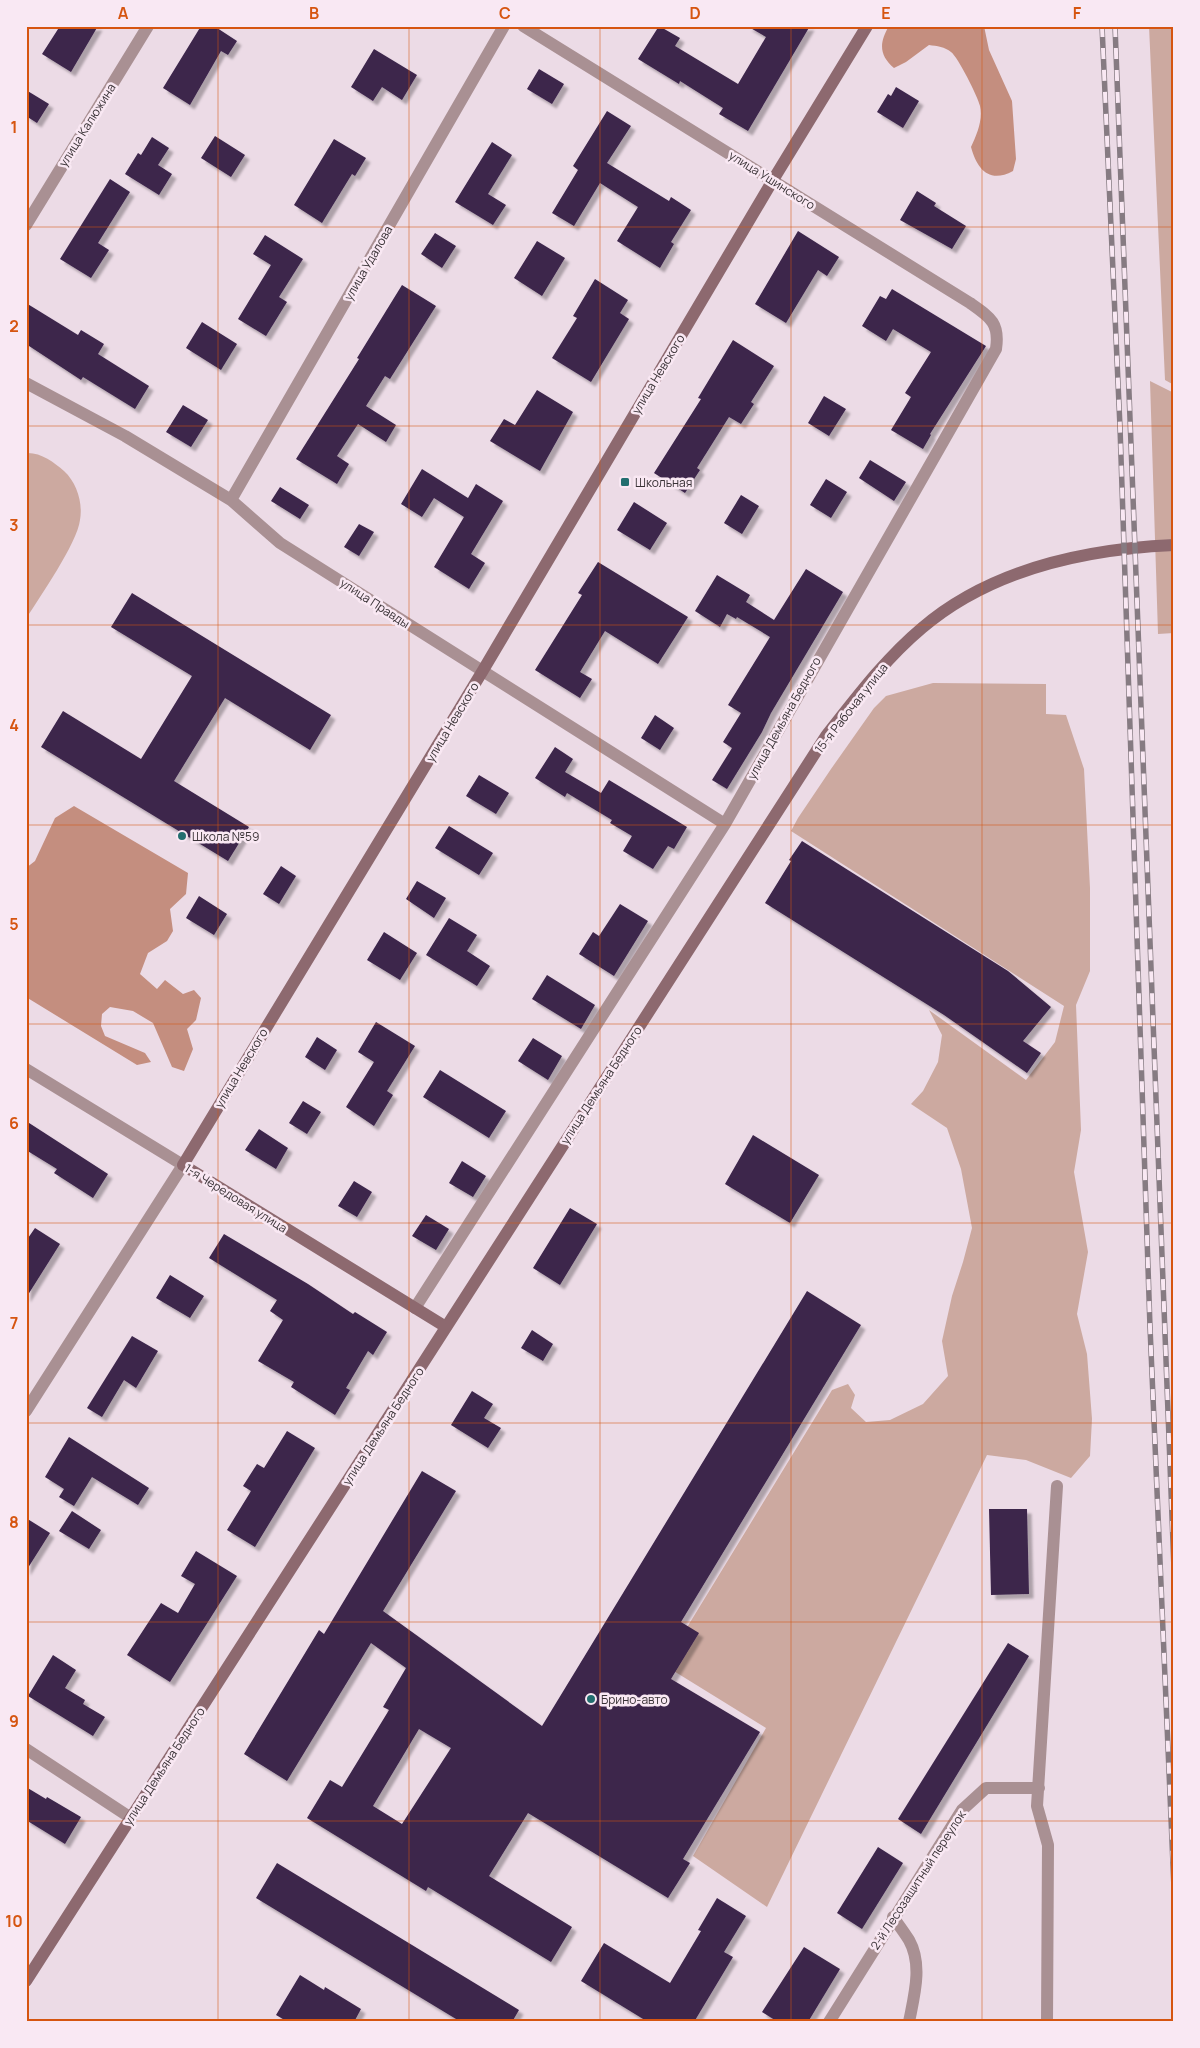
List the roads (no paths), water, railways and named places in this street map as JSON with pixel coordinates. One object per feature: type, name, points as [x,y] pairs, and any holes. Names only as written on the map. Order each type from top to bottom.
[{"type":"main road","name":"улица Невского","points":[[183,1165],[482,672],[772,180],[867,26]]},
{"type":"main road","name":"15-я Рабочая улица","points":[[740,870],[826,736],[875,674],[922,628],[959,602],[999,581],[1057,560],[1144,546],[1174,545]]},
{"type":"main road","name":"улица Демьяна Бедного","points":[[26,1981],[740,870]]},
{"type":"main road","name":"1-я Чередовая улица","points":[[183,1165],[446,1327]]},
{"type":"street","name":"улица Калюжина","points":[[26,225],[148,26]]},
{"type":"street","name":"улица Удалова","points":[[231,500],[504,26]]},
{"type":"street","name":"улица Ушинского","points":[[523,26],[986,314],[996,325],[998,336],[996,349]]},
{"type":"street","name":"улица Демьяна Бедного","points":[[415,1308],[725,824],[996,349]]},
{"type":"street","name":"улица Правды","points":[[26,383],[125,436],[231,500],[280,543],[725,824]]},
{"type":"street","name":"1-я Чередовая улица","points":[[26,1069],[183,1165]]},
{"type":"street","name":"улица Невского","points":[[26,1411],[183,1165]]},
{"type":"street","points":[[1047,2022],[1048,1845],[1036,1806],[1039,1788],[1057,1486]]},
{"type":"street","points":[[26,1749],[131,1818]]},
{"type":"street","name":"2-й Лесозащитный переулок","points":[[829,2022],[893,1917],[962,1810],[986,1788],[1039,1788]]},
{"type":"street","points":[[893,1917],[910,1941],[916,1962],[915,1986],[909,2022]]},
{"type":"railway","points":[[1102,26],[1120,427],[1150,1327],[1174,1888]]},
{"type":"railway","points":[[1115,26],[1174,1569]]},
{"type":"place","name":"Школьная","points":[[625,482]]},
{"type":"place","name":"Школа №59","points":[[182,836]]},
{"type":"place","name":"Брино-авто","points":[[591,1699]]}]
